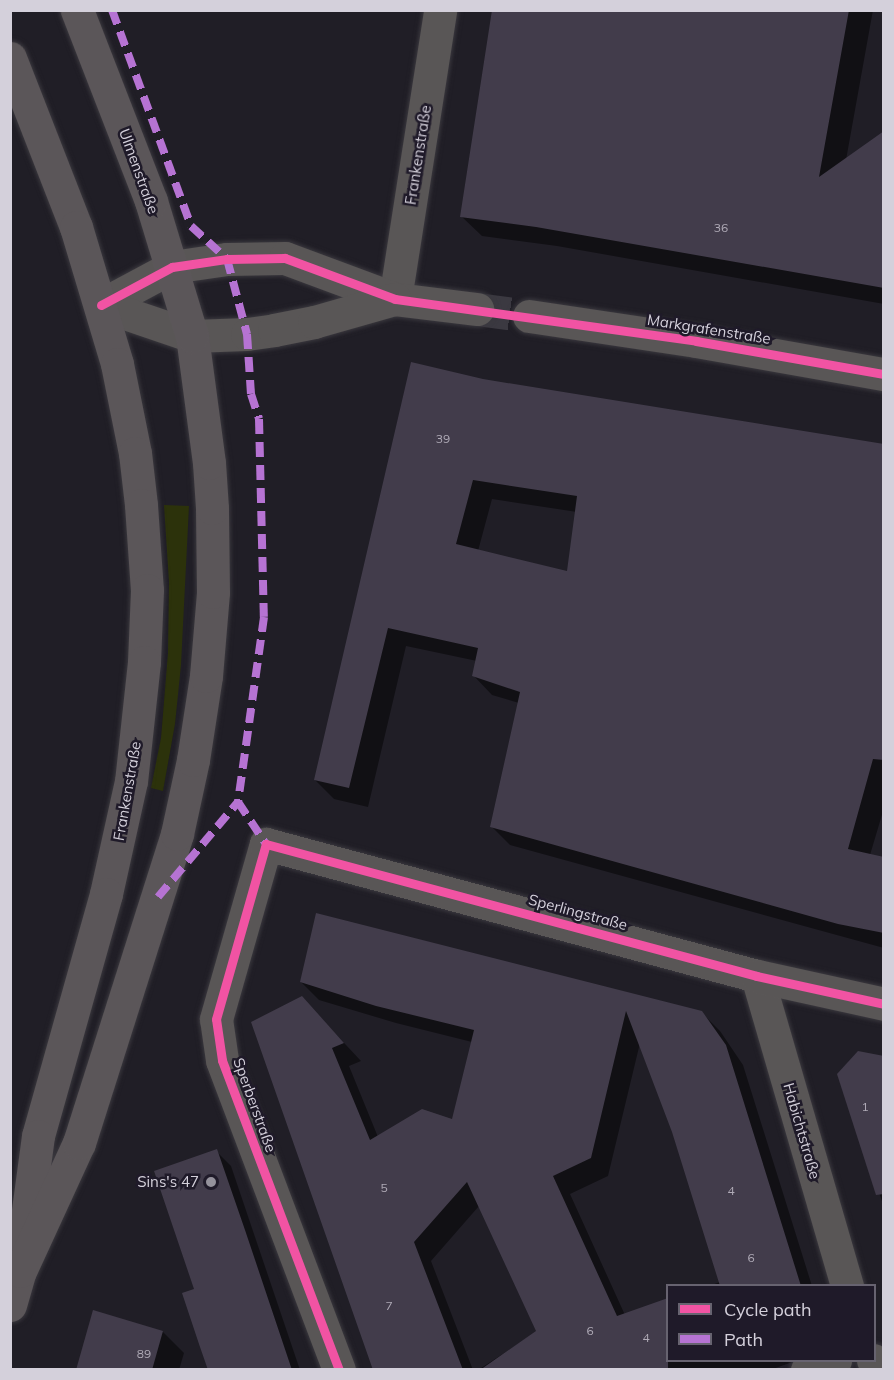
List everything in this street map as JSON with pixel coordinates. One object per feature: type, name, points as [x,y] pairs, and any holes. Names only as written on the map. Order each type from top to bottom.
[{"type":"main road","name":"Ulmenstraße","points":[[77,10],[146,186],[192,336]]},
{"type":"main road","points":[[10,58],[60,185],[100,305]]},
{"type":"main road","name":"Frankenstraße","points":[[20,1271],[38,1136],[106,894],[131,781],[141,695],[147,590],[141,505],[123,388],[100,305]]},
{"type":"main road","name":"Frankenstraße","points":[[10,1305],[20,1271],[79,1143],[165,876],[194,760],[207,665],[213,550],[206,424],[192,336]]},
{"type":"street","name":"Frankenstraße","points":[[395,299],[440,10]]},
{"type":"street","points":[[100,305],[172,267],[217,260],[285,258],[395,299],[477,309]]},
{"type":"street","points":[[100,305],[192,336],[247,334],[274,330],[314,322],[395,299]]},
{"type":"street","name":"Markgrafenstraße","points":[[529,316],[696,341],[884,374]]},
{"type":"street","name":"Sperlingstraße","points":[[266,844],[757,976],[884,1004]]},
{"type":"street","name":"Sperberstraße","points":[[266,844],[216,1019],[222,1060],[339,1370]]},
{"type":"street","name":"Habichtstraße","points":[[757,976],[846,1284]]},
{"type":"street","points":[[807,1370],[829,1362]]},
{"type":"green space","points":[[164,505],[189,506],[181,665],[175,724],[163,791],[151,788],[161,738],[168,653],[169,582]]},
{"type":"building","points":[[492,10],[849,10],[819,177],[884,131],[884,288],[536,227],[460,217]]},
{"type":"building","points":[[411,362],[483,379],[884,444],[884,760],[873,759],[848,849],[884,857],[884,933],[838,924],[490,827],[520,692],[472,676],[478,648],[388,628],[349,788],[314,780]],"holes":[[[473,480],[577,496],[567,571],[456,544]]]},
{"type":"building","points":[[316,913],[702,1011],[726,1045],[800,1284],[719,1284],[672,1132],[626,1011],[591,1158],[553,1176],[617,1316],[666,1299],[668,1370],[480,1370],[536,1331],[467,1182],[414,1242],[463,1370],[373,1370],[251,1022],[302,996],[344,1043],[332,1048],[370,1140],[422,1109],[452,1119],[474,1030],[376,1006],[300,982]]},
{"type":"building","points":[[858,1051],[884,1056],[884,1194],[876,1195],[837,1074]]},
{"type":"building","points":[[217,1149],[292,1370],[208,1370],[200,1347],[182,1293],[194,1289],[154,1171]]},
{"type":"building","points":[[93,1310],[163,1331],[152,1370],[76,1370]]},
{"type":"tunnel","points":[[477,309],[529,316]]},
{"type":"marked path","points":[[112,10],[191,226],[227,259],[247,334],[251,394],[259,419],[264,617],[238,802],[266,844]]},
{"type":"marked path","points":[[158,897],[238,802]]},
{"type":"cycle path","points":[[101,305],[172,267],[227,259],[285,258],[395,299],[696,341],[884,374]]},
{"type":"cycle path","points":[[339,1370],[222,1060],[216,1019],[266,844],[757,976],[884,1004]]},
{"type":"place","name":"Sins's 47","points":[[211,1182]]}]
